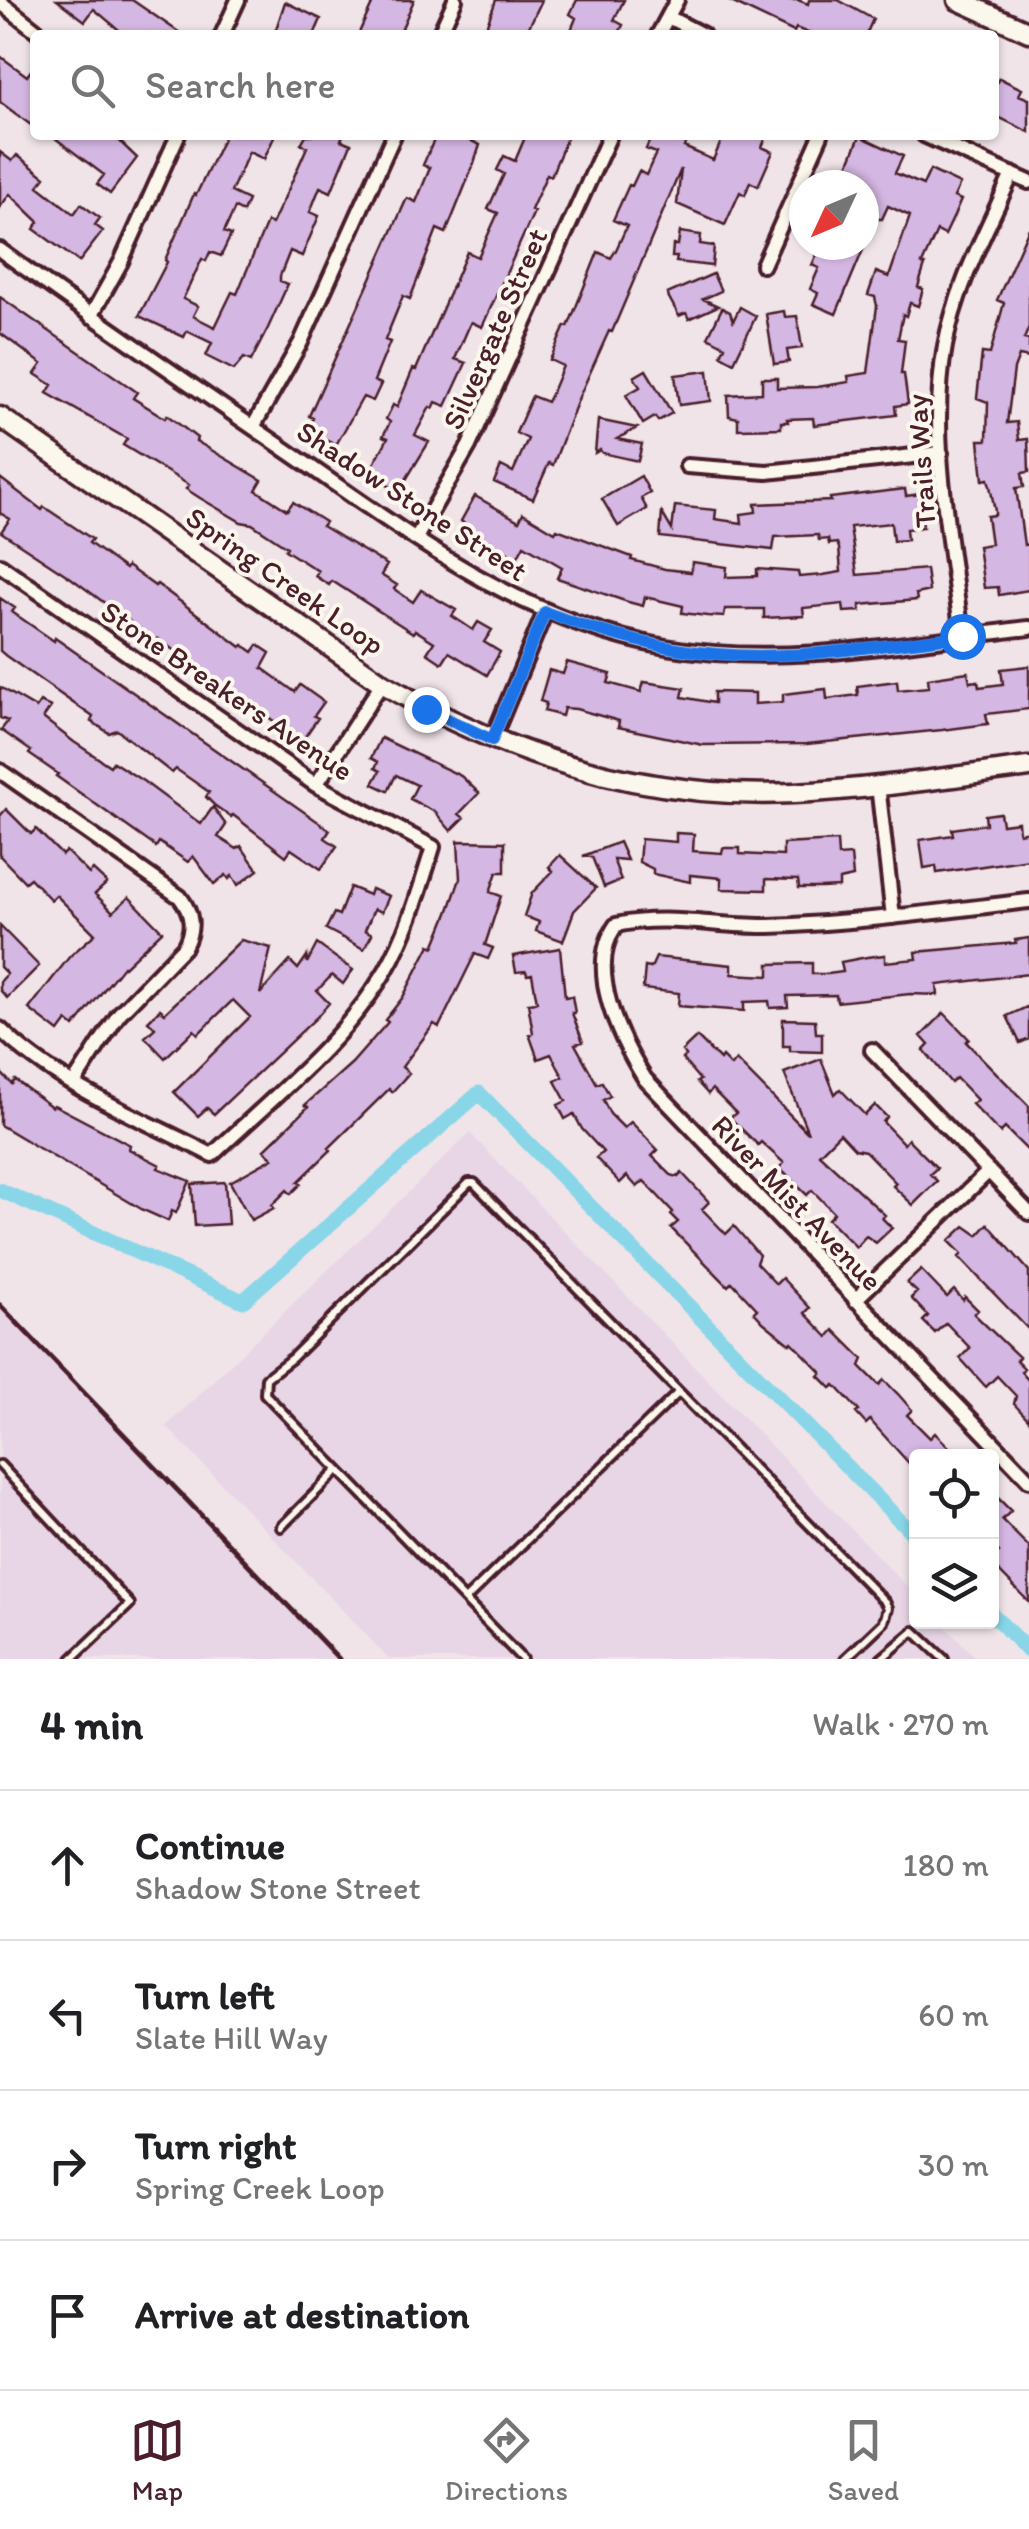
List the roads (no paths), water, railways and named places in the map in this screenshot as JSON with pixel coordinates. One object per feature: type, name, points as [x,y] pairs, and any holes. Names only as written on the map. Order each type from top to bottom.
[{"type":"street","points":[[224,30],[238,0]]},
{"type":"street","points":[[441,30],[454,0]]},
{"type":"street","points":[[661,30],[677,0]]},
{"type":"street","points":[[958,0],[1029,32]]},
{"type":"street","points":[[0,2],[36,30]]},
{"type":"street","points":[[668,17],[693,30]]},
{"type":"street","points":[[90,316],[121,262],[175,140]]},
{"type":"street","points":[[253,427],[301,342],[392,140]]},
{"type":"street","name":"Silvergate Street","points":[[416,538],[470,446],[608,140]]},
{"type":"street","points":[[763,265],[819,140]]},
{"type":"street","points":[[935,140],[1029,182]]},
{"type":"street","name":"Trails Way","points":[[962,636],[941,453],[940,381],[954,309],[1012,174]]},
{"type":"street","name":"Shadow Stone Street","points":[[0,250],[90,316],[468,573],[545,612],[620,638],[717,654],[816,653],[1029,628]]},
{"type":"street","name":"Spring Creek Loop","points":[[0,417],[382,682],[426,709],[492,740],[587,772],[696,791],[794,793],[1029,768]]},
{"type":"street","points":[[688,466],[767,472],[941,453]]},
{"type":"street","name":"Stone Breakers Avenue","points":[[0,565],[316,785],[434,848],[402,938],[362,1006],[212,1156],[74,1084]]},
{"type":"street","points":[[492,740],[545,612]]},
{"type":"street","points":[[316,785],[382,682]]},
{"type":"street","points":[[0,771],[180,897],[191,922],[184,948],[118,1014],[74,1084],[38,1061],[0,1029]]},
{"type":"street","points":[[878,785],[893,916],[1029,901]]},
{"type":"street","name":"River Mist Avenue","points":[[893,916],[814,924],[742,926],[644,919],[616,925],[605,940],[610,999],[618,1027],[645,1079],[1029,1480]]},
{"type":"street","points":[[872,1050],[1029,1212]]},
{"type":"street","points":[[856,1300],[989,1171]]},
{"type":"lane","points":[[522,1659],[266,1394],[266,1378],[292,1358],[469,1183],[474,1183],[886,1602],[884,1622],[845,1659]]},
{"type":"lane","points":[[465,1600],[679,1392]]},
{"type":"lane","points":[[0,1465],[130,1604],[72,1659]]},
{"type":"lane","points":[[281,1528],[338,1470]]},
{"type":"lane","points":[[881,1659],[914,1631],[944,1659]]},
{"type":"waterway","points":[[0,1190],[243,1301],[479,1093],[909,1530]]},
{"type":"waterway","points":[[999,1621],[1029,1652]]},
{"type":"railway","points":[[0,1305],[339,1659]]}]
